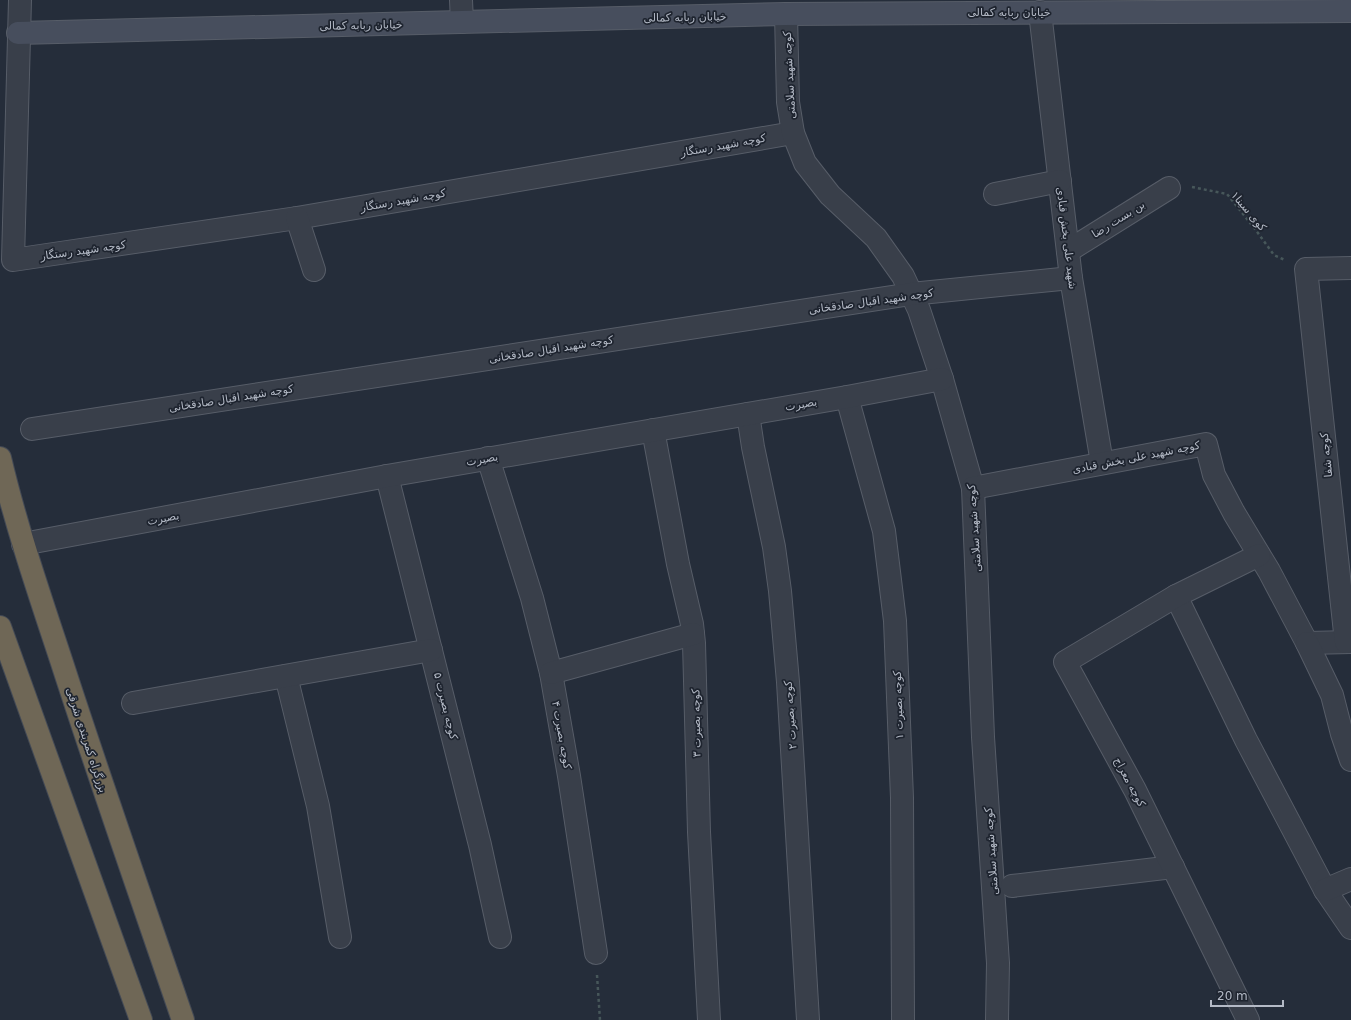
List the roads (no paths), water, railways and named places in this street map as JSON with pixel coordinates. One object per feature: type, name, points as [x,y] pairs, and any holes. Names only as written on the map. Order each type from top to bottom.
[{"type":"highway","name":"بزرگراه کمربندی شرقی","points":[[0,458],[23,544],[108,802],[183,1020]]},
{"type":"highway","points":[[0,627],[141,1020]]},
{"type":"main road","name":"خیابان ربابه کمالی","points":[[18,33],[786,14],[1040,12],[1114,6],[1295,6],[1351,11]]},
{"type":"street","points":[[18,33],[20,0]]},
{"type":"street","points":[[461,0],[462,22]]},
{"type":"street","name":"شهید علی بخش قبادی","points":[[1040,12],[1071,278],[1102,463]]},
{"type":"street","name":"کوچه شهید سلامتی","points":[[786,14],[788,102],[793,133],[805,163],[830,195],[876,238],[903,276],[919,310],[942,379],[973,488],[982,737],[998,963],[996,1020]]},
{"type":"street","name":"کوچه شهید رستگار","points":[[18,33],[13,260],[297,218],[793,133]]},
{"type":"street","points":[[995,194],[1060,181]]},
{"type":"street","name":"بن بست رضا","points":[[1068,252],[1169,188]]},
{"type":"street","points":[[297,218],[314,270]]},
{"type":"street","name":"کوچه شفا","points":[[1348,642],[1306,269],[1351,268]]},
{"type":"street","name":"کوچه شهید اقبال صادقخانی","points":[[32,429],[911,294],[1071,278]]},
{"type":"street","name":"بصیرت","points":[[23,544],[386,476],[942,379]]},
{"type":"street","name":"کوچه بصیرت ۱","points":[[847,396],[884,531],[895,621],[902,798],[903,1020]]},
{"type":"street","name":"کوچه بصیرت ۲","points":[[748,414],[753,447],[774,547],[780,591],[789,705],[808,1020]]},
{"type":"street","name":"کوچه بصیرت ۳","points":[[653,430],[678,564],[693,634],[698,832],[709,1020]]},
{"type":"street","name":"کوچه شهید علی بخش قبادی","points":[[973,488],[1206,444],[1214,475],[1307,643],[1332,695],[1342,734],[1351,760]]},
{"type":"street","name":"کوچه بصیرت ۴","points":[[488,458],[532,598],[551,673],[569,776],[596,953]]},
{"type":"street","name":"کوچه بصیرت ۵","points":[[386,476],[480,845],[500,937]]},
{"type":"street","points":[[1259,555],[1176,596],[1246,740],[1326,890],[1351,928]]},
{"type":"street","name":"کوچه معراج","points":[[1176,596],[1065,662],[1136,790],[1248,1020]]},
{"type":"street","points":[[551,673],[693,634]]},
{"type":"street","points":[[1307,643],[1348,642]]},
{"type":"street","points":[[133,703],[431,650]]},
{"type":"street","points":[[286,676],[318,806],[340,937]]},
{"type":"street","points":[[1012,886],[1173,867]]},
{"type":"street","points":[[1326,890],[1351,879]]}]
